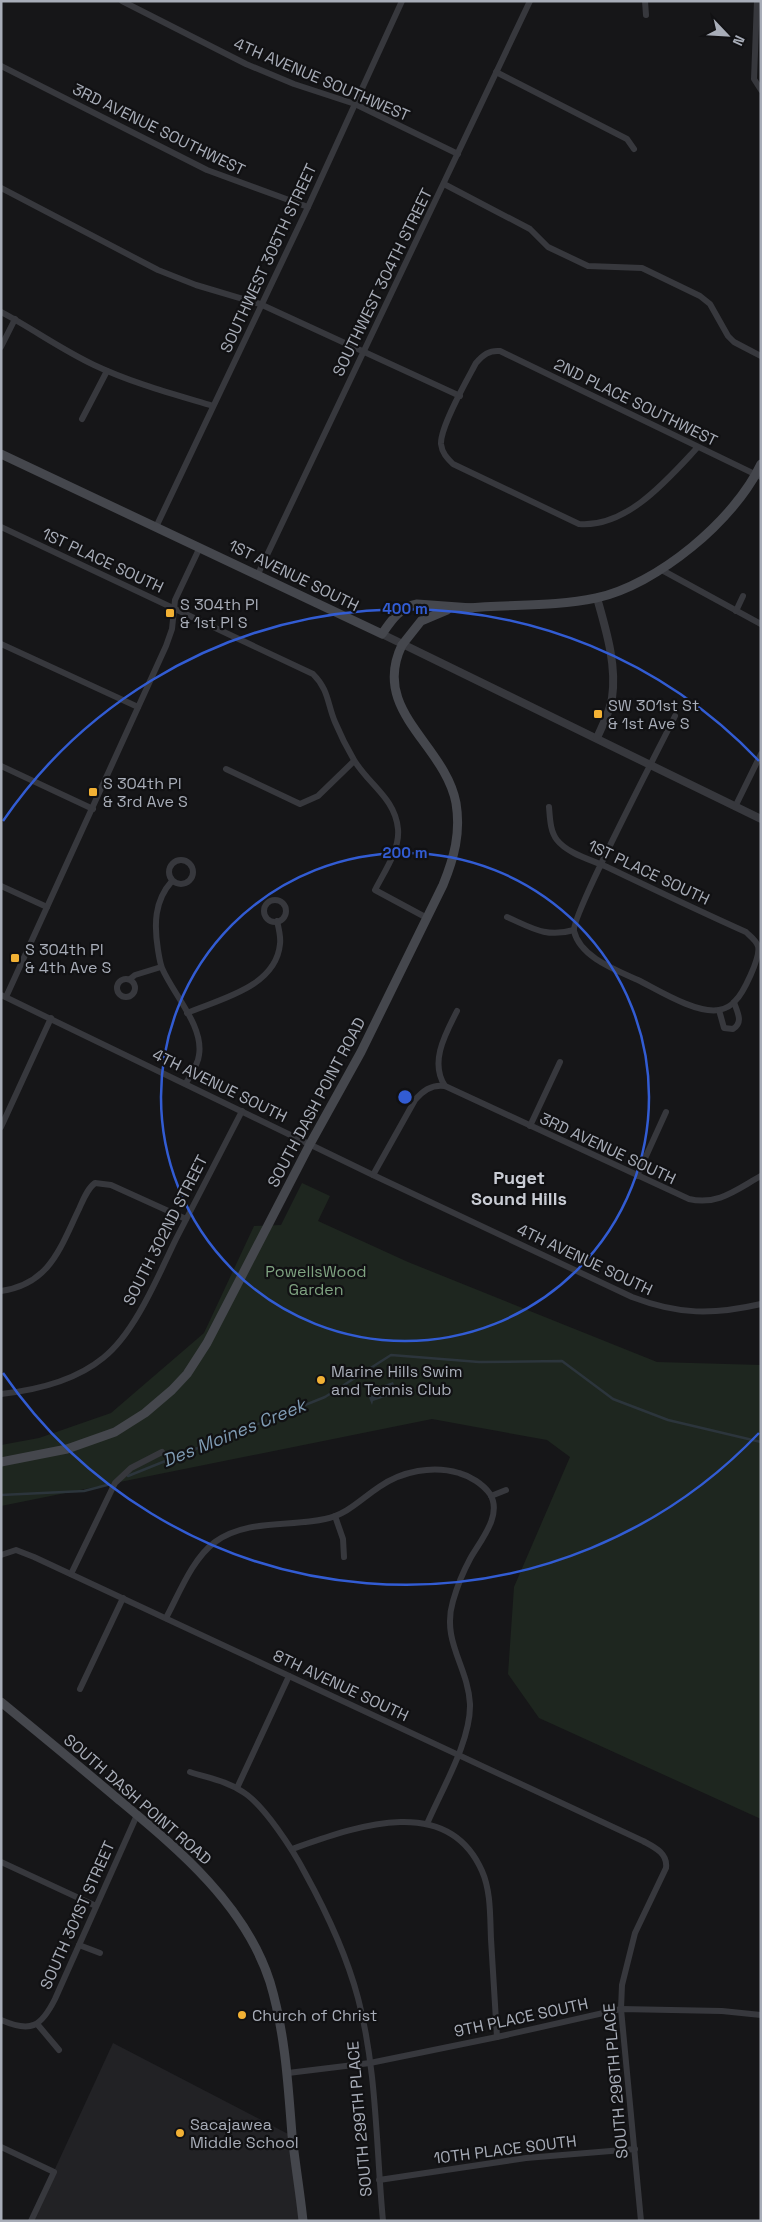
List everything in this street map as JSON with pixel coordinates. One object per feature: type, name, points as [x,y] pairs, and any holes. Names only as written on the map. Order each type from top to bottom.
[{"type":"main road","name":"1ST AVENUE SOUTH","points":[[1,454],[382,634]]},
{"type":"main road","points":[[382,634],[393,618],[409,605],[472,608],[557,603],[597,598],[632,584],[660,569],[717,525],[736,505],[758,476],[761,464]]},
{"type":"main road","name":"SOUTH DASH POINT ROAD","points":[[1,1462],[68,1449],[98,1439],[131,1422],[172,1390],[187,1374],[203,1350],[310,1144],[361,1052],[452,863],[458,840],[456,802],[443,769],[406,717],[394,690],[394,668],[402,645],[421,621],[447,610],[472,608]]},
{"type":"main road","name":"SOUTH DASH POINT ROAD","points":[[1,1702],[185,1856],[229,1905],[253,1945],[269,1980],[279,2016],[288,2073],[292,2136],[303,2221]]},
{"type":"street","name":"4TH AVENUE SOUTHWEST","points":[[122,1],[271,75],[355,104],[458,154]]},
{"type":"street","name":"SOUTHWEST 305TH STREET","points":[[156,527],[260,304],[308,207],[402,1]]},
{"type":"street","name":"SOUTHWEST 304TH STREET","points":[[258,574],[530,1]]},
{"type":"street","points":[[645,1],[646,16]]},
{"type":"street","points":[[757,1],[754,79],[761,90]]},
{"type":"street","name":"3RD AVENUE SOUTHWEST","points":[[1,66],[191,163],[244,185],[308,207]]},
{"type":"street","points":[[496,72],[627,139],[634,149]]},
{"type":"street","points":[[444,184],[530,229],[548,248],[588,266],[642,268],[700,296],[710,304],[728,336],[734,342],[761,356]]},
{"type":"street","points":[[1,188],[158,270],[196,285],[260,304],[460,396],[441,437],[442,450],[446,458],[453,464],[579,524],[598,523],[626,512],[660,488],[697,448]]},
{"type":"street","points":[[1,312],[84,360],[107,371],[213,406]]},
{"type":"street","points":[[1,347],[14,319]]},
{"type":"street","name":"2ND PLACE SOUTHWEST","points":[[460,396],[476,363],[489,352],[500,351],[758,476]]},
{"type":"street","points":[[82,418],[107,371]]},
{"type":"street","name":"1ST PLACE SOUTH","points":[[1,527],[313,674],[323,684],[335,721],[354,761],[390,803],[397,816],[399,832],[396,848],[375,890],[427,918]]},
{"type":"street","points":[[4,996],[93,809],[138,707],[172,629],[173,608],[200,547]]},
{"type":"street","points":[[660,569],[761,624]]},
{"type":"street","points":[[736,611],[743,596]]},
{"type":"street","points":[[597,598],[608,636],[613,672],[612,699],[597,738]]},
{"type":"street","name":"1ST AVENUE SOUTH","points":[[382,634],[761,819]]},
{"type":"street","points":[[1,644],[138,707]]},
{"type":"street","points":[[675,716],[576,918],[574,930],[580,945],[601,962],[692,1006],[706,1010],[722,1009],[734,1002],[740,1019],[738,1025],[733,1029],[724,1028],[722,1009]]},
{"type":"street","points":[[735,807],[761,754]]},
{"type":"street","points":[[226,769],[300,804],[318,796],[354,761]]},
{"type":"street","points":[[1,766],[93,809]]},
{"type":"street","name":"1ST PLACE SOUTH","points":[[549,807],[552,832],[559,842],[571,850],[746,932],[758,946],[756,962],[741,994],[734,1002]]},
{"type":"street","points":[[172,882],[165,891],[156,917],[155,933],[161,967],[188,1013],[197,1035],[199,1056],[186,1083]]},
{"type":"street","points":[[1,886],[47,907]]},
{"type":"street","points":[[507,917],[546,933],[560,934],[574,930]]},
{"type":"street","points":[[188,1013],[249,987],[266,974],[279,950],[278,921]]},
{"type":"street","points":[[130,979],[135,975],[161,967]]},
{"type":"street","name":"4TH AVENUE SOUTH","points":[[4,996],[373,1175],[654,1306],[706,1313],[761,1304]]},
{"type":"street","points":[[373,1175],[415,1100],[421,1093],[432,1086],[445,1086],[438,1069],[440,1053],[457,1011]]},
{"type":"street","points":[[1,1127],[51,1018]]},
{"type":"street","points":[[530,1126],[560,1062]]},
{"type":"street","name":"3RD AVENUE SOUTH","points":[[445,1086],[681,1196],[703,1202],[726,1196],[761,1176]]},
{"type":"street","name":"SOUTH 302ND STREET","points":[[1,1394],[33,1389],[74,1376],[105,1357],[115,1347],[132,1324],[242,1111]]},
{"type":"street","points":[[637,1176],[666,1112]]},
{"type":"street","points":[[1,1291],[23,1286],[41,1274],[55,1257],[88,1191],[95,1183],[100,1182],[119,1188],[186,1219]]},
{"type":"street","points":[[71,1574],[114,1483],[131,1468],[162,1452]]},
{"type":"street","points":[[166,1618],[192,1572],[209,1548],[226,1536],[255,1526],[297,1523],[336,1516],[355,1507],[381,1485],[422,1470],[445,1470],[463,1474],[483,1486],[491,1496],[494,1508],[491,1521],[463,1574],[452,1602],[450,1613],[452,1642],[465,1675],[470,1701],[470,1722],[427,1824]]},
{"type":"street","points":[[491,1496],[506,1490]]},
{"type":"street","points":[[336,1516],[343,1539],[344,1556]]},
{"type":"street","name":"8TH AVENUE SOUTH","points":[[1,1555],[11,1551],[19,1551],[71,1574],[643,1841],[658,1850],[665,1858]]},
{"type":"street","points":[[80,1689],[123,1598]]},
{"type":"street","points":[[190,1772],[237,1788],[289,1676]]},
{"type":"street","name":"SOUTH 299TH PLACE","points":[[237,1788],[255,1803],[292,1849],[317,1894],[343,1951],[358,2000],[370,2063],[383,2221]]},
{"type":"street","name":"SOUTH 301ST STREET","points":[[38,2024],[48,2013],[137,1815]]},
{"type":"street","points":[[292,1849],[344,1830],[369,1825],[410,1821],[427,1824],[459,1840],[474,1856],[483,1872],[490,1909],[497,2038]]},
{"type":"street","name":"SOUTH 296TH PLACE","points":[[640,2221],[621,2009],[622,1985],[628,1957],[646,1906],[664,1872],[665,1858]]},
{"type":"street","points":[[1,1862],[96,1906]]},
{"type":"street","points":[[79,1945],[100,1953]]},
{"type":"street","name":"9TH PLACE SOUTH","points":[[288,2073],[370,2063],[497,2038],[621,2009],[761,2015]]},
{"type":"street","points":[[1,2020],[22,2026],[38,2024],[59,2050]]},
{"type":"street","points":[[1,2147],[54,2172],[31,2221]]},
{"type":"street","name":"10TH PLACE SOUTH","points":[[379,2180],[526,2158],[635,2149]]},
{"type":"shaded area","points":[[393,1382],[397,1393],[373,1401],[372,1405],[366,1390]]},
{"type":"shaded area","name":"Sacajawea Middle School","points":[[113,2043],[292,2136],[303,2221],[31,2221]]},
{"type":"green space","name":"PowellsWood Garden","points":[[302,1183],[330,1196],[318,1221],[408,1262],[657,1362],[761,1365],[761,1819],[539,1718],[508,1674],[514,1587],[570,1457],[547,1440],[432,1419],[1,1506],[1,1445],[39,1438],[111,1413],[204,1333],[254,1226],[281,1225]]},
{"type":"waterway","name":"Des Moines Creek","points":[[128,1476],[325,1397],[391,1355],[479,1362],[562,1361],[613,1399],[668,1420],[761,1442]]},
{"type":"waterway","name":"Des Moines Creek","points":[[1,1495],[84,1491],[107,1485]]},
{"type":"place","name":"S 304th Pl & 1st Pl S","points":[[170,613]]},
{"type":"place","name":"SW 301st St & 1st Ave S","points":[[598,714]]},
{"type":"place","name":"S 304th Pl & 3rd Ave S","points":[[93,792]]},
{"type":"place","name":"S 304th Pl & 4th Ave S","points":[[15,958]]},
{"type":"place","name":"Marine Hills Swim and Tennis Club","points":[[321,1380]]},
{"type":"place","name":"Church of Christ","points":[[242,2015]]},
{"type":"place","name":"Sacajawea Middle School","points":[[180,2133]]},
{"type":"district","name":"Puget Sound Hills","points":[[519,1188]]}]
